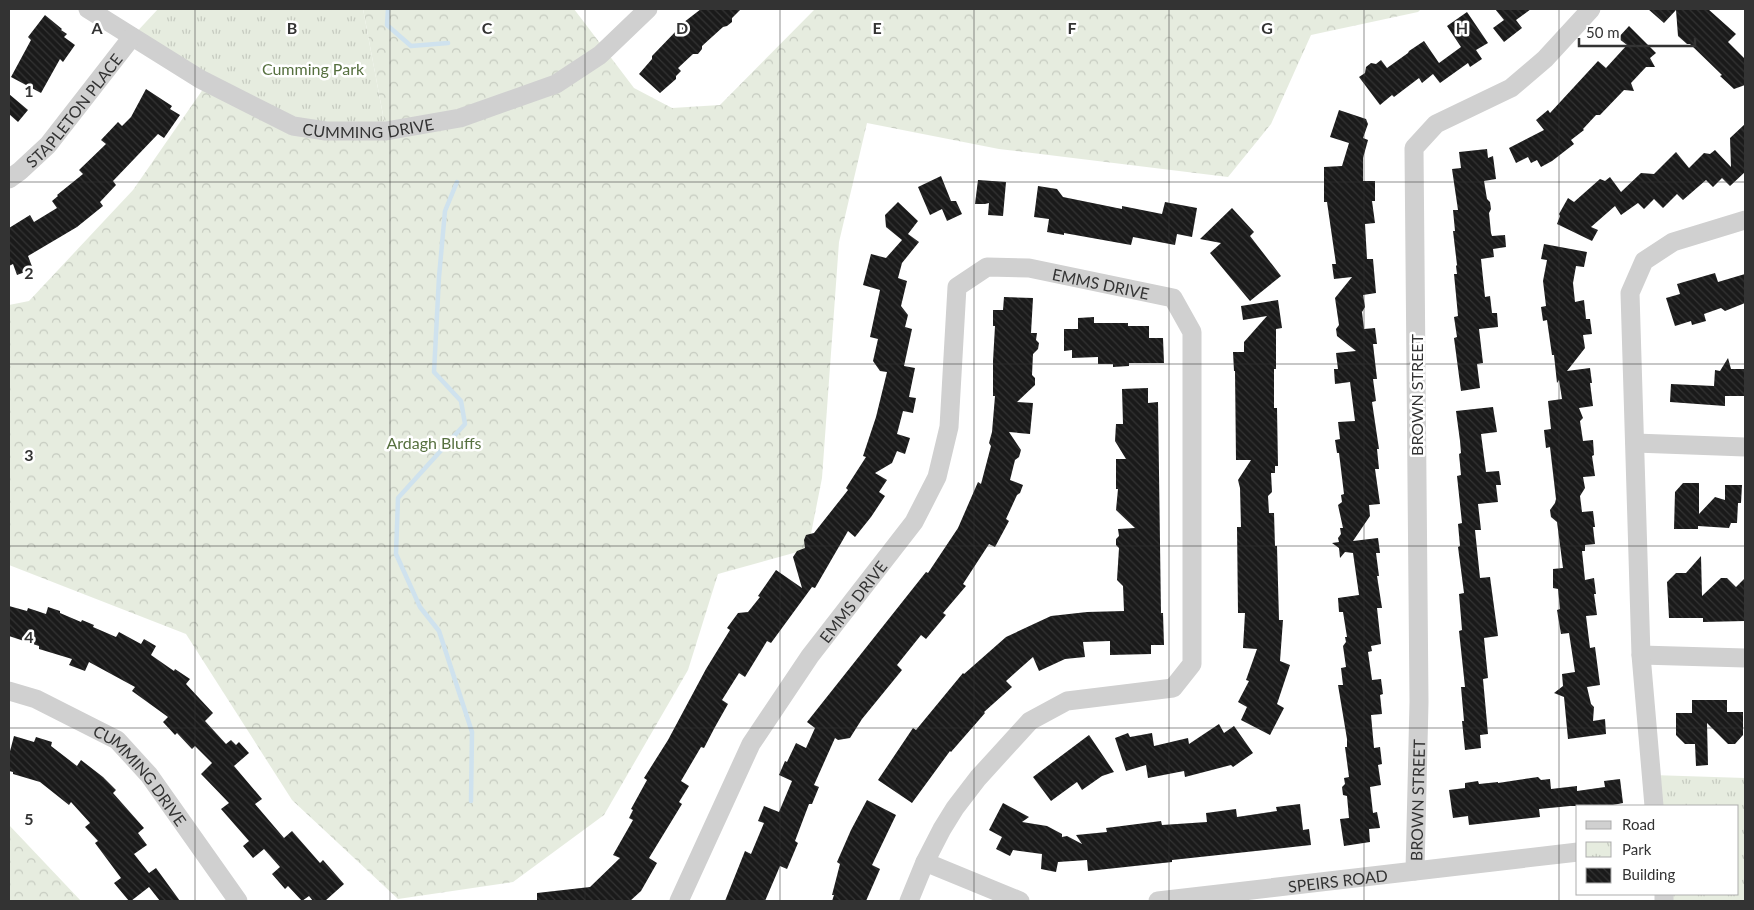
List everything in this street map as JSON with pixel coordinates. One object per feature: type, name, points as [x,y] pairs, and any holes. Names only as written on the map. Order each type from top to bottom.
[{"type":"street","name":"CUMMING DRIVE","points":[[88,9],[200,79],[293,126],[326,131],[386,131],[460,118],[556,84],[600,55],[648,9]]},
{"type":"street","name":"BROWN STREET","points":[[1415,871],[1419,702],[1414,148],[1436,124],[1511,88],[1545,59],[1591,9]]},
{"type":"street","name":"STAPLETON PLACE","points":[[9,179],[48,145],[132,37]]},
{"type":"street","points":[[1654,805],[1641,655],[1630,293],[1644,261],[1673,242],[1745,220]]},
{"type":"street","name":"EMMS DRIVE","points":[[679,901],[751,744],[810,656],[914,522],[937,477],[949,427],[957,287],[987,267],[1029,268],[1173,298],[1192,332],[1192,664],[1173,688],[1067,701],[1030,722],[978,778],[955,808],[942,828],[925,862],[909,901]]},
{"type":"street","points":[[1634,443],[1745,447]]},
{"type":"street","points":[[1641,655],[1745,658]]},
{"type":"street","name":"CUMMING DRIVE","points":[[9,691],[36,699],[118,740],[149,775],[238,901]]},
{"type":"street","name":"SPEIRS ROAD","points":[[1158,901],[1576,852]]},
{"type":"street","points":[[925,862],[1020,901]]},
{"type":"green space","name":"Cumming Park","points":[[158,9],[363,9],[386,131],[293,126],[132,37]]},
{"type":"green space","name":"Ardagh Bluffs","points":[[363,9],[574,9],[634,88],[672,108],[720,105],[815,9],[1421,9],[1418,12],[1311,35],[1271,124],[1228,177],[999,149],[867,123],[839,242],[822,478],[808,549],[718,574],[688,670],[604,815],[513,882],[398,899],[292,800],[186,634],[9,565],[9,305],[29,301],[133,190],[208,82],[386,131]]},
{"type":"green space","points":[[1652,775],[1745,778],[1745,901],[1664,901],[1664,895],[1739,895],[1739,805],[1654,805]]},
{"type":"green space","points":[[9,825],[81,901],[9,901]]},
{"type":"building","points":[[701,9],[741,9],[732,18],[732,22],[723,27],[702,46],[698,54],[693,54],[678,68],[681,71],[676,76],[676,79],[660,93],[639,74],[652,59],[652,56],[679,26]]},
{"type":"building","points":[[1495,9],[1531,9],[1516,20],[1522,28],[1504,42],[1493,28],[1504,20]]},
{"type":"building","points":[[1648,9],[1708,9],[1736,34],[1728,42],[1745,59],[1745,85],[1734,89],[1690,44],[1687,44],[1678,36],[1676,10],[1664,23]]},
{"type":"building","points":[[1467,12],[1488,43],[1476,50],[1482,59],[1470,67],[1468,63],[1440,83],[1433,74],[1422,83],[1419,78],[1380,105],[1359,77],[1365,73],[1366,67],[1371,63],[1376,64],[1381,60],[1387,68],[1424,41],[1439,63],[1461,47],[1447,26]]},
{"type":"building","points":[[45,15],[67,34],[64,37],[75,45],[63,62],[60,59],[41,93],[11,77],[31,40],[28,37]]},
{"type":"building","points":[[1629,26],[1656,53],[1650,58],[1655,67],[1646,67],[1631,83],[1634,91],[1624,90],[1600,115],[1596,115],[1584,130],[1571,140],[1574,144],[1552,161],[1541,167],[1537,160],[1531,163],[1528,157],[1516,163],[1509,148],[1544,130],[1536,120],[1548,110],[1550,113],[1598,61],[1606,68],[1627,45],[1618,38]]},
{"type":"building","points":[[146,89],[172,106],[170,109],[180,115],[164,138],[158,134],[113,181],[116,185],[100,202],[103,206],[77,227],[28,256],[33,269],[17,275],[13,264],[9,266],[9,228],[30,215],[34,222],[57,208],[52,201],[83,174],[79,170],[106,144],[101,140],[118,122],[122,126],[131,117]]},
{"type":"building","points":[[9,94],[28,110],[18,122],[9,114]]},
{"type":"building","points":[[1339,110],[1366,119],[1368,124],[1363,138],[1368,140],[1363,158],[1363,181],[1375,181],[1375,201],[1372,201],[1375,223],[1365,224],[1367,259],[1373,259],[1376,293],[1363,295],[1365,307],[1362,312],[1364,329],[1375,328],[1377,344],[1373,344],[1377,379],[1373,379],[1376,401],[1372,402],[1379,449],[1377,449],[1379,469],[1375,469],[1380,504],[1369,505],[1370,516],[1353,541],[1378,538],[1380,553],[1376,553],[1379,576],[1377,576],[1382,608],[1377,608],[1381,644],[1371,646],[1372,651],[1368,652],[1372,680],[1381,679],[1383,694],[1380,695],[1382,714],[1371,715],[1374,748],[1380,747],[1382,764],[1378,765],[1381,785],[1370,787],[1373,813],[1377,812],[1380,828],[1369,829],[1370,842],[1344,846],[1340,819],[1349,818],[1347,796],[1343,795],[1342,787],[1345,784],[1344,778],[1349,777],[1345,747],[1347,747],[1347,739],[1338,685],[1343,685],[1341,668],[1346,667],[1343,646],[1346,642],[1345,637],[1347,637],[1343,612],[1339,612],[1338,598],[1359,595],[1353,553],[1345,552],[1340,558],[1339,548],[1332,543],[1339,542],[1340,528],[1343,528],[1338,505],[1342,502],[1341,495],[1344,494],[1339,453],[1337,453],[1335,440],[1340,439],[1338,422],[1355,421],[1350,382],[1335,384],[1334,369],[1338,369],[1336,353],[1356,351],[1337,336],[1336,329],[1339,325],[1335,298],[1352,277],[1334,279],[1332,264],[1336,264],[1327,202],[1324,202],[1324,167],[1342,166],[1349,143],[1330,137]]},
{"type":"building","points":[[1745,124],[1745,172],[1730,186],[1722,178],[1713,187],[1706,180],[1683,200],[1677,194],[1663,208],[1654,199],[1644,209],[1638,203],[1621,215],[1615,206],[1591,227],[1598,230],[1592,241],[1557,224],[1559,214],[1568,198],[1574,202],[1600,179],[1605,181],[1610,177],[1621,192],[1641,173],[1654,174],[1676,152],[1689,168],[1704,153],[1710,154],[1715,150],[1731,167],[1730,138]]},
{"type":"building","points":[[1487,149],[1488,158],[1493,156],[1496,179],[1484,181],[1491,209],[1489,213],[1491,233],[1492,236],[1505,235],[1506,247],[1493,249],[1494,257],[1481,259],[1485,297],[1490,296],[1492,313],[1497,313],[1498,327],[1479,329],[1483,363],[1477,364],[1480,388],[1461,391],[1454,338],[1457,337],[1454,317],[1458,316],[1454,274],[1457,274],[1457,265],[1453,231],[1455,231],[1453,210],[1458,210],[1452,169],[1461,168],[1459,152]]},
{"type":"building","points":[[941,176],[951,201],[956,201],[962,214],[947,221],[942,209],[930,215],[918,187]]},
{"type":"building","points":[[978,180],[1006,182],[1003,216],[988,215],[989,203],[975,204]]},
{"type":"building","points":[[1038,186],[1057,189],[1063,197],[1122,209],[1122,206],[1162,214],[1165,202],[1197,208],[1192,237],[1177,234],[1175,245],[1133,237],[1131,245],[1064,233],[1064,235],[1047,232],[1049,219],[1034,217]]},
{"type":"building","points":[[898,202],[918,221],[908,234],[919,242],[902,263],[898,278],[907,281],[901,306],[908,315],[905,327],[912,329],[904,366],[915,368],[909,397],[916,398],[913,413],[903,411],[897,434],[910,438],[905,454],[897,451],[892,463],[875,473],[887,480],[879,492],[885,496],[855,537],[848,531],[815,588],[812,587],[771,643],[767,641],[745,677],[739,673],[722,700],[728,704],[704,748],[701,747],[681,781],[689,786],[679,802],[682,804],[649,858],[657,863],[641,891],[630,901],[537,901],[537,893],[590,887],[620,858],[613,855],[633,820],[629,818],[633,810],[631,809],[647,780],[644,778],[668,740],[706,669],[730,630],[727,628],[738,613],[748,612],[760,597],[758,596],[776,570],[802,588],[793,557],[797,551],[805,548],[804,540],[806,535],[814,533],[848,490],[846,488],[866,457],[863,456],[876,417],[887,372],[880,371],[873,361],[878,339],[870,337],[880,290],[863,285],[871,254],[886,258],[902,240],[886,227],[885,215]]},
{"type":"building","points":[[1232,208],[1254,232],[1250,236],[1281,276],[1250,301],[1210,253],[1221,243],[1200,239]]},
{"type":"building","points":[[1544,244],[1587,252],[1584,267],[1576,266],[1573,283],[1575,302],[1584,300],[1586,319],[1590,319],[1592,334],[1583,335],[1585,348],[1567,371],[1590,368],[1592,383],[1590,383],[1593,406],[1579,408],[1583,418],[1580,421],[1583,441],[1593,440],[1594,455],[1592,456],[1595,476],[1583,477],[1585,488],[1580,496],[1582,512],[1593,511],[1595,527],[1593,527],[1595,544],[1585,545],[1585,551],[1582,551],[1585,580],[1594,578],[1597,615],[1586,616],[1590,648],[1595,647],[1600,685],[1587,687],[1591,704],[1594,707],[1593,721],[1605,719],[1606,734],[1568,739],[1564,697],[1554,693],[1563,686],[1562,674],[1575,672],[1569,633],[1561,634],[1557,610],[1560,609],[1558,589],[1553,588],[1553,569],[1563,568],[1557,522],[1551,517],[1550,510],[1556,499],[1550,447],[1546,448],[1544,430],[1551,429],[1548,401],[1562,399],[1559,380],[1557,383],[1547,320],[1543,321],[1541,307],[1546,306],[1543,281],[1547,260],[1541,259]]},
{"type":"building","points":[[1715,273],[1718,282],[1745,274],[1745,303],[1725,311],[1721,308],[1704,314],[1706,321],[1692,325],[1691,321],[1675,326],[1666,298],[1680,294],[1677,284]]},
{"type":"building","points":[[1004,297],[1033,298],[1031,333],[1037,333],[1036,340],[1039,343],[1038,349],[1033,354],[1032,375],[1035,378],[1035,385],[1017,402],[1033,403],[1030,434],[1009,432],[1021,450],[1019,457],[1015,460],[1010,480],[1023,485],[1006,519],[1009,521],[995,547],[989,544],[963,584],[966,586],[943,613],[946,615],[926,639],[921,635],[897,665],[902,670],[862,719],[850,738],[838,740],[835,738],[814,785],[819,787],[812,804],[809,804],[795,841],[798,843],[787,869],[780,866],[765,901],[725,901],[745,851],[751,854],[764,823],[758,821],[764,806],[779,812],[792,781],[779,775],[796,743],[806,748],[815,728],[807,722],[926,572],[928,573],[958,528],[978,482],[981,484],[991,446],[989,443],[992,432],[995,396],[993,396],[995,326],[993,326],[993,310],[1003,310]]},
{"type":"building","points":[[1278,300],[1282,328],[1276,329],[1274,408],[1277,408],[1278,466],[1275,466],[1275,473],[1271,473],[1272,492],[1268,496],[1269,513],[1274,513],[1275,546],[1277,546],[1279,620],[1283,620],[1280,661],[1290,665],[1277,704],[1284,708],[1270,735],[1241,720],[1247,707],[1238,702],[1249,681],[1246,680],[1257,649],[1243,648],[1245,613],[1238,613],[1237,527],[1241,527],[1238,480],[1251,460],[1236,460],[1233,352],[1244,352],[1244,342],[1267,316],[1243,320],[1241,306]]},
{"type":"building","points":[[1094,317],[1094,323],[1128,323],[1128,326],[1149,326],[1149,338],[1163,338],[1164,363],[1129,363],[1129,366],[1113,367],[1113,364],[1098,364],[1098,357],[1072,358],[1072,350],[1064,351],[1064,329],[1078,329],[1078,318]]},
{"type":"building","points":[[1728,358],[1731,369],[1745,369],[1745,396],[1725,396],[1725,406],[1670,402],[1671,384],[1714,386],[1715,370],[1720,371]]},
{"type":"building","points":[[1148,388],[1148,403],[1158,402],[1161,613],[1163,613],[1164,645],[1151,645],[1151,654],[1110,655],[1110,641],[1083,642],[1085,657],[1065,659],[1039,671],[1033,657],[1006,681],[1012,687],[984,712],[950,751],[912,803],[878,780],[913,728],[916,730],[963,673],[1006,637],[1051,616],[1087,612],[1124,611],[1123,586],[1117,580],[1119,548],[1116,545],[1116,539],[1119,536],[1118,529],[1135,528],[1116,510],[1118,489],[1116,489],[1116,459],[1126,459],[1115,441],[1116,424],[1123,424],[1122,389]]},
{"type":"building","points":[[1493,407],[1497,432],[1481,434],[1486,472],[1499,471],[1501,485],[1496,485],[1498,502],[1478,504],[1481,530],[1475,530],[1480,578],[1490,577],[1498,636],[1484,638],[1488,678],[1483,679],[1488,734],[1480,735],[1481,748],[1465,750],[1461,687],[1465,687],[1459,631],[1462,630],[1459,594],[1464,593],[1458,547],[1460,546],[1458,524],[1462,523],[1457,476],[1461,475],[1459,454],[1461,453],[1456,411]]},
{"type":"building","points":[[1683,483],[1699,483],[1699,514],[1715,497],[1725,500],[1725,485],[1742,485],[1741,503],[1738,503],[1737,523],[1731,523],[1729,528],[1698,526],[1698,529],[1674,529],[1675,492]]},
{"type":"building","points":[[1701,556],[1702,596],[1721,578],[1727,578],[1736,587],[1745,578],[1745,621],[1703,622],[1703,618],[1669,618],[1667,582],[1676,573],[1686,573]]},
{"type":"building","points":[[9,606],[27,611],[28,608],[46,614],[48,607],[81,622],[82,620],[94,625],[93,627],[116,637],[119,632],[141,644],[144,639],[156,646],[151,655],[174,671],[175,669],[190,679],[186,684],[213,713],[205,721],[226,744],[231,740],[236,745],[239,742],[249,753],[234,766],[262,799],[255,804],[284,838],[292,831],[320,863],[323,860],[344,884],[325,901],[313,901],[309,896],[302,901],[288,886],[285,889],[272,874],[280,867],[264,849],[253,858],[243,846],[249,841],[221,809],[229,803],[201,774],[212,763],[195,746],[192,749],[177,733],[175,735],[163,722],[168,717],[132,691],[135,687],[89,662],[85,671],[69,665],[72,659],[39,649],[39,646],[9,636]]},
{"type":"building","points":[[1692,700],[1727,700],[1727,712],[1743,712],[1743,735],[1735,744],[1728,744],[1707,723],[1708,765],[1696,766],[1695,744],[1685,744],[1676,735],[1676,713],[1692,713]]},
{"type":"building","points":[[1219,724],[1224,733],[1234,726],[1253,753],[1233,767],[1231,765],[1185,777],[1184,771],[1148,778],[1146,765],[1126,771],[1115,738],[1128,733],[1130,737],[1152,733],[1154,746],[1188,738],[1189,744]]},
{"type":"building","points":[[1089,735],[1114,772],[1102,776],[1082,790],[1077,782],[1051,801],[1033,777]]},
{"type":"building","points":[[14,736],[34,742],[36,737],[52,742],[51,746],[77,766],[81,760],[103,777],[116,790],[113,793],[144,828],[138,833],[147,845],[134,854],[149,873],[156,868],[180,901],[160,901],[149,887],[129,901],[114,883],[121,878],[95,843],[98,841],[85,827],[90,823],[71,802],[69,805],[40,782],[9,771],[9,755]]},
{"type":"building","points":[[1538,777],[1541,780],[1550,779],[1551,789],[1577,786],[1577,791],[1605,787],[1604,781],[1620,779],[1623,803],[1539,809],[1540,817],[1469,825],[1468,816],[1453,818],[1449,790],[1465,788],[1465,783],[1478,781],[1479,784]]},
{"type":"building","points":[[867,800],[896,815],[872,865],[880,869],[866,901],[832,901],[840,864],[837,862]]},
{"type":"building","points":[[1003,803],[1029,817],[1022,822],[1047,826],[1062,834],[1062,837],[1067,836],[1082,844],[1076,835],[1107,832],[1106,828],[1161,821],[1162,825],[1207,822],[1206,813],[1236,809],[1237,817],[1277,811],[1276,807],[1300,804],[1303,830],[1309,829],[1311,845],[1088,871],[1087,860],[1058,862],[1056,872],[1041,869],[1042,854],[1013,850],[1010,856],[996,849],[1002,837],[989,830]]},
{"type":"waterway","points":[[388,9],[387,25],[411,46],[448,43]]},
{"type":"waterway","points":[[457,182],[445,211],[434,372],[461,401],[465,424],[398,498],[396,554],[420,607],[439,631],[472,732],[471,801]]}]
